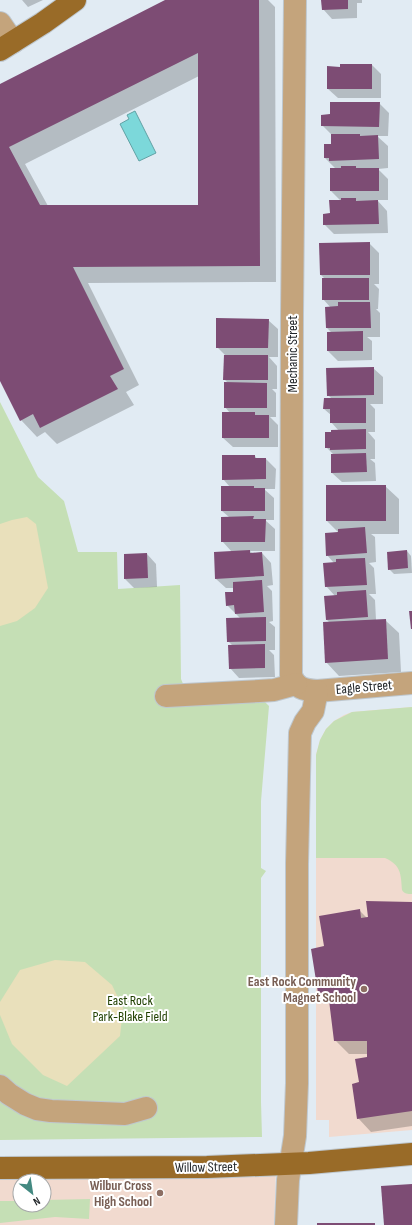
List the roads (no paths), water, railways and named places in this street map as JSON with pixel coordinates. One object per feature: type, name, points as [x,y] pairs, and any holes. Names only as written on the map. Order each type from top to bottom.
[{"type":"main road","points":[[7,46],[75,0]]},
{"type":"main road","name":"Willow Street","points":[[0,1168],[207,1167],[290,1164],[412,1154]]},
{"type":"street","name":"Mechanic Street","points":[[295,0],[291,675],[296,684]]},
{"type":"street","points":[[0,23],[7,46]]},
{"type":"street","name":"Eagle Street","points":[[316,691],[412,683]]},
{"type":"street","points":[[166,696],[274,690],[296,684],[300,688],[316,691],[313,711],[305,722],[300,733],[297,864],[295,1136],[286,1195],[286,1225]]},
{"type":"street","points":[[0,1086],[9,1094],[25,1104],[37,1109],[92,1114],[125,1114],[146,1108]]},
{"type":"water","points":[[135,111],[156,153],[139,161],[120,124],[129,119],[127,115]]},
{"type":"place","name":"East Rock Community Magnet School","points":[[364,989]]},
{"type":"place","name":"Wilbur Cross High School","points":[[160,1193]]},
{"type":"park label","name":"East Rock Park-Blake Field","points":[[130,1008]]}]
